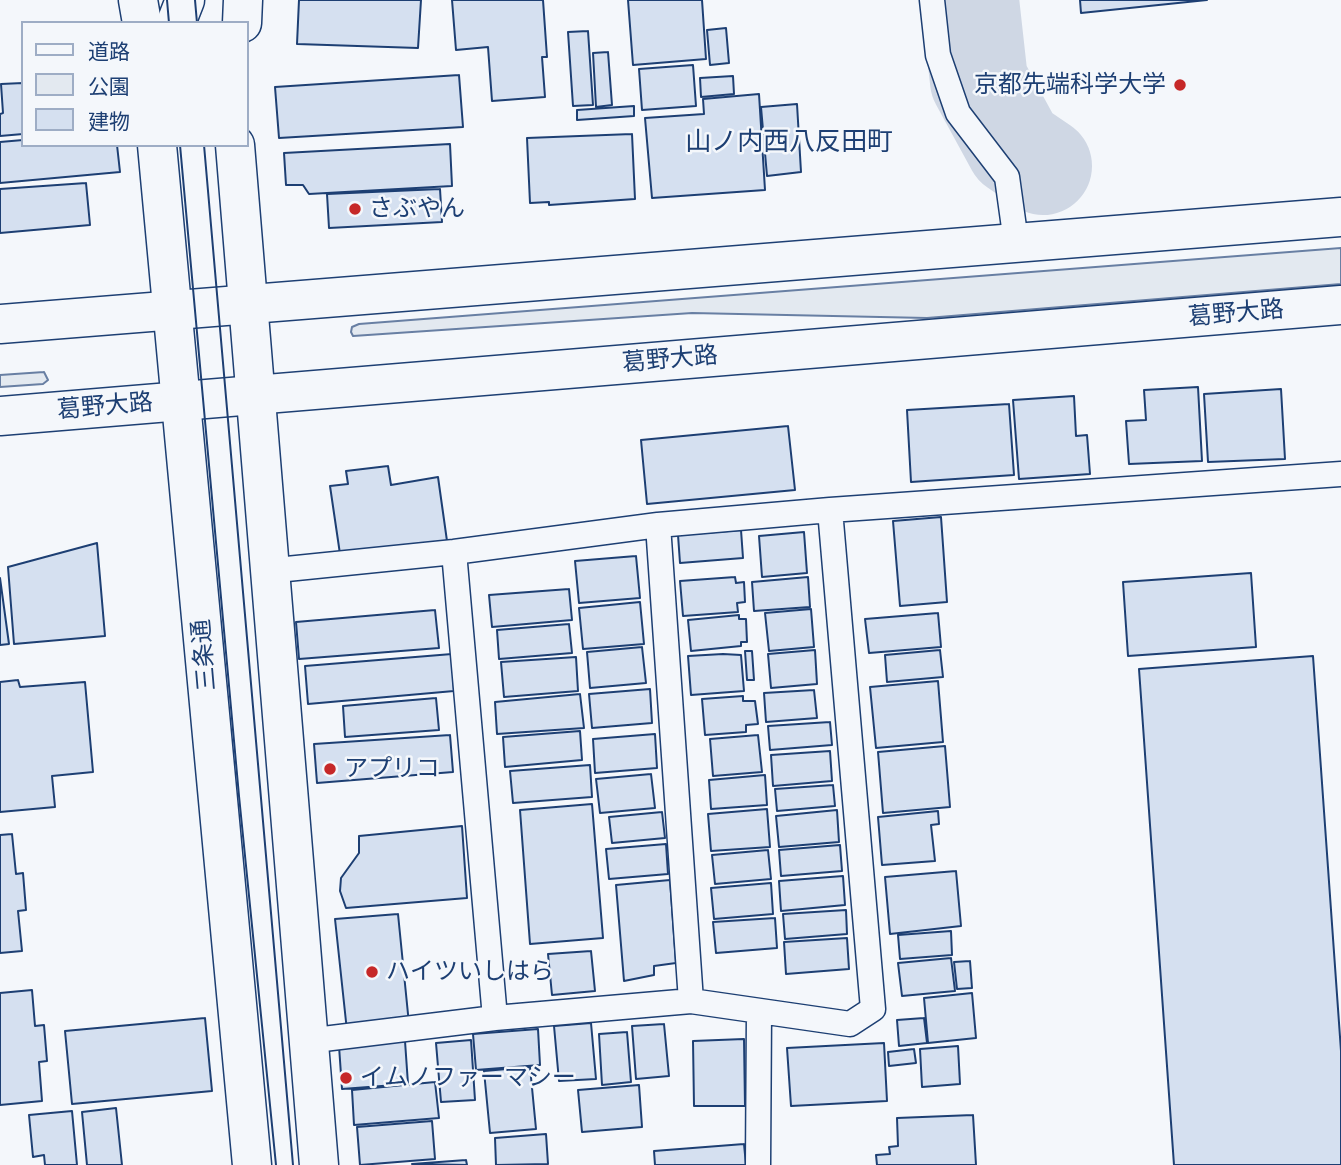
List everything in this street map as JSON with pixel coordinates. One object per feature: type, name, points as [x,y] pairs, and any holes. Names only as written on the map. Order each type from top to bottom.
[{"type":"street","points":[[138,0],[142,21]]},
{"type":"street","points":[[177,21],[185,0]]},
{"type":"street","points":[[242,21],[243,0]]},
{"type":"street","name":"三条通","points":[[158,147],[252,1165]]},
{"type":"street","points":[[234,147],[267,571],[319,1165]]},
{"type":"street","points":[[0,324],[1341,217]]},
{"type":"street","name":"葛野大路","points":[[0,416],[1341,305]]},
{"type":"lane","points":[[932,0],[938,55],[958,113],[1007,177],[1016,242]]},
{"type":"lane","points":[[267,571],[454,552],[658,525],[830,510],[1341,474]]},
{"type":"lane","points":[[307,1041],[495,1018],[691,1001],[850,1024],[873,1009],[830,510]]},
{"type":"lane","points":[[658,525],[691,1001]]},
{"type":"lane","points":[[454,552],[495,1018]]},
{"type":"lane","points":[[758,1165],[760,1012]]},
{"type":"green space","points":[[1341,248],[1341,284],[927,318],[692,313],[353,336],[351,332],[352,327],[359,324]]},
{"type":"green space","points":[[44,372],[48,380],[43,384],[0,387],[0,375]]},
{"type":"building","points":[[299,0],[421,0],[418,48],[297,44]]},
{"type":"building","points":[[452,0],[543,0],[547,57],[542,57],[545,97],[492,101],[488,47],[456,50]]},
{"type":"building","points":[[628,0],[702,0],[706,59],[633,65]]},
{"type":"building","points":[[1080,0],[1207,0],[1081,13]]},
{"type":"building","points":[[726,28],[729,63],[710,65],[707,30]]},
{"type":"building","points":[[588,31],[593,105],[573,106],[568,32]]},
{"type":"building","points":[[608,52],[612,105],[596,107],[593,53]]},
{"type":"building","points":[[693,65],[696,106],[642,110],[639,69]]},
{"type":"building","points":[[459,75],[463,127],[279,138],[275,87]]},
{"type":"building","points":[[733,76],[734,94],[701,97],[700,78]]},
{"type":"building","points":[[21,83],[21,134],[0,136],[0,114],[3,113],[1,84]]},
{"type":"building","points":[[759,94],[765,190],[652,198],[645,118],[704,114],[703,99]]},
{"type":"building","points":[[797,104],[801,172],[767,176],[761,107]]},
{"type":"building","points":[[634,106],[634,116],[577,120],[577,110]]},
{"type":"building","points":[[632,134],[635,199],[549,205],[549,202],[530,203],[527,138]]},
{"type":"building","points":[[21,140],[21,147],[117,147],[120,172],[0,183],[0,142]]},
{"type":"building","points":[[450,144],[452,186],[309,194],[303,185],[286,185],[284,153]]},
{"type":"building","points":[[86,183],[90,225],[0,233],[0,189]]},
{"type":"building","points":[[440,189],[442,222],[329,228],[327,194]]},
{"type":"building","points":[[1198,387],[1202,461],[1129,464],[1126,421],[1146,420],[1144,390]]},
{"type":"building","points":[[1281,389],[1285,459],[1208,462],[1204,394]]},
{"type":"building","points":[[1074,396],[1076,436],[1087,435],[1090,474],[1019,479],[1013,400]]},
{"type":"building","points":[[1009,404],[1014,475],[911,482],[907,410]]},
{"type":"building","points":[[788,426],[795,490],[647,504],[641,440]]},
{"type":"building","points":[[388,466],[391,485],[438,477],[447,541],[340,554],[330,486],[348,484],[346,471]]},
{"type":"building","points":[[941,517],[947,602],[900,606],[893,521]]},
{"type":"building","points":[[741,530],[743,558],[680,563],[678,535]]},
{"type":"building","points":[[804,532],[807,573],[762,577],[759,536]]},
{"type":"building","points":[[97,543],[105,636],[14,644],[8,567]]},
{"type":"building","points":[[636,556],[640,598],[579,603],[575,561]]},
{"type":"building","points":[[1251,573],[1256,647],[1128,656],[1123,582]]},
{"type":"building","points":[[735,577],[736,583],[744,582],[745,602],[737,603],[738,612],[683,616],[680,581]]},
{"type":"building","points":[[808,577],[810,607],[754,611],[752,582]]},
{"type":"building","points":[[0,578],[9,644],[0,645]]},
{"type":"building","points":[[569,589],[572,620],[492,627],[489,595]]},
{"type":"building","points":[[640,602],[644,644],[583,649],[579,608]]},
{"type":"building","points":[[811,609],[814,647],[769,651],[765,613]]},
{"type":"building","points":[[435,610],[439,648],[299,659],[296,622]]},
{"type":"building","points":[[938,613],[941,647],[869,653],[865,619]]},
{"type":"building","points":[[739,615],[739,619],[746,619],[747,642],[741,642],[741,646],[691,651],[688,620]]},
{"type":"building","points":[[569,624],[572,653],[499,659],[497,630]]},
{"type":"building","points":[[642,647],[646,683],[590,688],[587,652]]},
{"type":"building","points":[[815,650],[817,684],[771,688],[768,654]]},
{"type":"building","points":[[940,650],[943,677],[887,682],[885,655]]},
{"type":"building","points":[[745,651],[752,651],[754,680],[747,680]]},
{"type":"building","points":[[452,654],[454,691],[308,704],[305,666]]},
{"type":"building","points":[[741,655],[744,691],[691,695],[688,656]]},
{"type":"building","points":[[1313,656],[1341,1051],[1341,1165],[1174,1165],[1139,669]]},
{"type":"building","points":[[576,657],[578,691],[504,697],[501,662]]},
{"type":"building","points":[[18,680],[20,687],[85,682],[93,772],[52,776],[55,807],[0,812],[0,682]]},
{"type":"building","points":[[938,681],[943,742],[876,748],[870,687]]},
{"type":"building","points":[[650,689],[652,723],[592,728],[589,694]]},
{"type":"building","points":[[814,690],[817,718],[766,722],[764,693]]},
{"type":"building","points":[[580,694],[584,728],[497,734],[495,702]]},
{"type":"building","points":[[743,696],[743,701],[755,701],[758,724],[746,725],[746,732],[705,735],[702,699]]},
{"type":"building","points":[[436,698],[439,730],[345,737],[343,706]]},
{"type":"building","points":[[830,722],[832,745],[770,750],[768,726]]},
{"type":"building","points":[[580,731],[582,760],[505,767],[503,737]]},
{"type":"building","points":[[655,734],[657,768],[595,773],[593,739]]},
{"type":"building","points":[[450,735],[453,772],[317,783],[314,744]]},
{"type":"building","points":[[758,735],[762,772],[713,776],[710,739]]},
{"type":"building","points":[[945,746],[950,807],[883,813],[878,752]]},
{"type":"building","points":[[830,751],[832,781],[773,786],[771,755]]},
{"type":"building","points":[[590,765],[592,797],[513,803],[510,771]]},
{"type":"building","points":[[651,774],[655,808],[600,813],[596,779]]},
{"type":"building","points":[[765,775],[767,805],[711,809],[709,780]]},
{"type":"building","points":[[833,785],[835,806],[777,811],[775,789]]},
{"type":"building","points":[[592,804],[603,938],[530,944],[520,810]]},
{"type":"building","points":[[767,809],[770,847],[711,851],[708,814]]},
{"type":"building","points":[[837,810],[839,842],[779,847],[776,816]]},
{"type":"building","points":[[938,811],[939,824],[931,825],[935,861],[882,865],[878,817]]},
{"type":"building","points":[[662,812],[665,838],[612,843],[609,817]]},
{"type":"building","points":[[462,826],[467,898],[346,908],[340,891],[341,878],[359,853],[359,836]]},
{"type":"building","points":[[12,834],[16,874],[23,873],[26,910],[18,911],[22,951],[0,953],[0,835]]},
{"type":"building","points":[[666,844],[668,874],[609,879],[606,849]]},
{"type":"building","points":[[840,845],[842,871],[781,876],[779,850]]},
{"type":"building","points":[[768,850],[771,879],[715,884],[712,855]]},
{"type":"building","points":[[956,871],[961,926],[890,934],[885,877]]},
{"type":"building","points":[[843,876],[845,905],[781,911],[779,881]]},
{"type":"building","points":[[670,880],[676,963],[654,966],[654,975],[624,981],[616,885]]},
{"type":"building","points":[[771,883],[773,914],[714,919],[711,888]]},
{"type":"building","points":[[846,910],[847,934],[785,939],[783,914]]},
{"type":"building","name":"ハイツいしはら","points":[[398,914],[409,1024],[347,1031],[335,919]]},
{"type":"building","points":[[775,918],[777,948],[716,953],[713,922]]},
{"type":"building","points":[[951,931],[952,955],[900,959],[898,935]]},
{"type":"building","points":[[847,938],[849,969],[786,974],[784,942]]},
{"type":"building","points":[[591,951],[595,991],[552,995],[548,954]]},
{"type":"building","points":[[951,958],[955,991],[902,996],[898,963]]},
{"type":"building","points":[[970,961],[972,988],[957,989],[954,962]]},
{"type":"building","points":[[32,990],[35,1026],[44,1025],[47,1061],[39,1062],[42,1101],[0,1105],[0,993]]},
{"type":"building","points":[[972,993],[976,1038],[928,1043],[924,998]]},
{"type":"building","points":[[205,1018],[212,1091],[72,1104],[65,1031]]},
{"type":"building","points":[[924,1018],[927,1043],[899,1046],[897,1020]]},
{"type":"building","points":[[591,1023],[596,1079],[559,1081],[554,1026]]},
{"type":"building","points":[[664,1024],[669,1076],[636,1079],[632,1026]]},
{"type":"building","points":[[538,1029],[540,1065],[476,1070],[473,1034]]},
{"type":"building","points":[[627,1032],[631,1082],[602,1085],[599,1034]]},
{"type":"building","points":[[744,1039],[745,1106],[694,1106],[693,1041]]},
{"type":"building","points":[[471,1040],[475,1100],[441,1102],[436,1043]]},
{"type":"building","points":[[405,1041],[408,1084],[342,1089],[339,1046]]},
{"type":"building","points":[[884,1043],[887,1101],[791,1106],[787,1048]]},
{"type":"building","points":[[958,1046],[960,1084],[922,1087],[920,1049]]},
{"type":"building","points":[[914,1049],[916,1063],[889,1066],[888,1052]]},
{"type":"building","points":[[530,1067],[536,1129],[490,1133],[484,1071]]},
{"type":"building","points":[[435,1082],[439,1118],[354,1125],[352,1090]]},
{"type":"building","points":[[639,1085],[642,1127],[582,1132],[578,1090]]},
{"type":"building","points":[[116,1108],[122,1165],[87,1165],[82,1112]]},
{"type":"building","points":[[72,1111],[77,1165],[45,1165],[44,1155],[33,1157],[29,1115]]},
{"type":"building","points":[[973,1115],[976,1165],[877,1165],[876,1155],[890,1154],[889,1147],[898,1146],[897,1118]]},
{"type":"building","points":[[432,1121],[435,1159],[360,1165],[357,1127]]},
{"type":"building","points":[[546,1134],[548,1164],[496,1165],[495,1138]]},
{"type":"building","points":[[744,1144],[746,1165],[655,1165],[654,1151]]},
{"type":"building","points":[[466,1160],[467,1165],[412,1164]]},
{"type":"waterway","points":[[970,0],[979,81],[1015,147],[1043,166]]},
{"type":"tram line","points":[[167,0],[169,21]]},
{"type":"tram line","points":[[195,0],[197,21]]},
{"type":"tram line","points":[[180,147],[239,796],[276,1165]]},
{"type":"tram line","points":[[204,147],[293,1165]]},
{"type":"place","name":"京都先端科学大学","points":[[1180,85]]},
{"type":"place","name":"さぶやん","points":[[355,209]]},
{"type":"place","name":"アプリコ","points":[[330,769]]},
{"type":"place","name":"ハイツいしはら","points":[[372,972]]},
{"type":"place","name":"イムノファーマシー","points":[[346,1078]]},
{"type":"district","name":"山ノ内西八反田町","points":[[789,143]]}]
